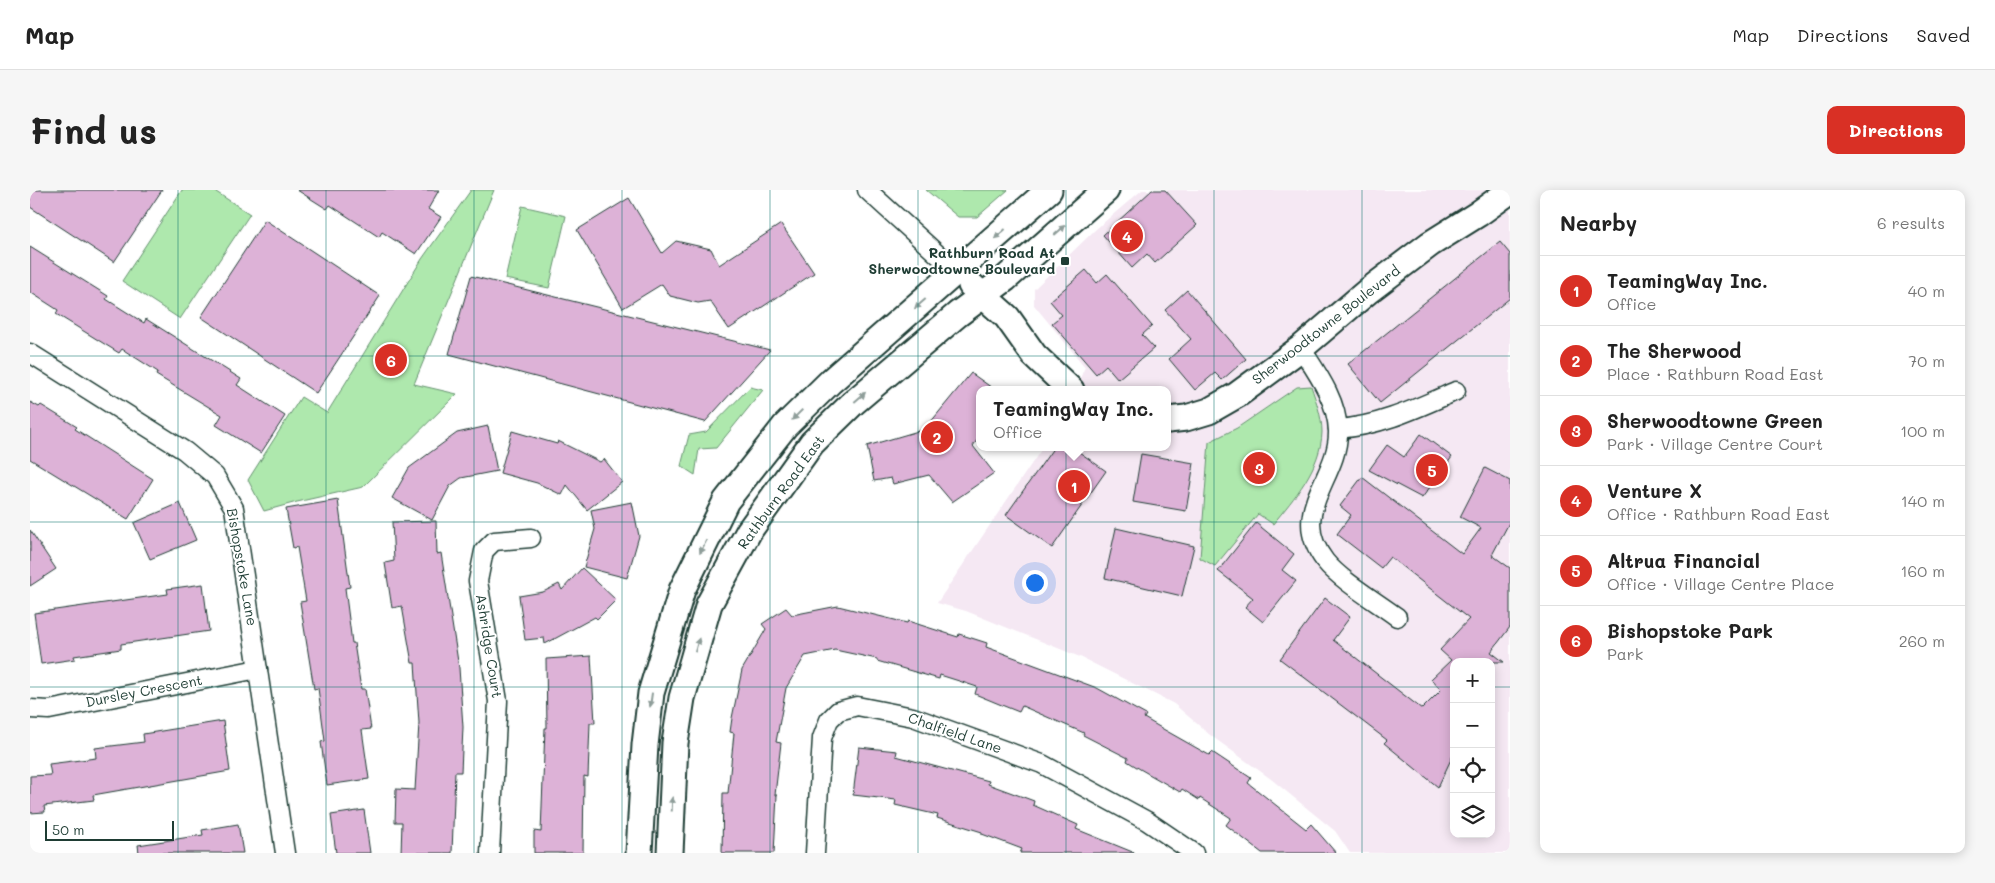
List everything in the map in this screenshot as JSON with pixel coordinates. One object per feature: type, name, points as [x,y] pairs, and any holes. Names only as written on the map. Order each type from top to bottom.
[{"type":"street","points":[[867,190],[1007,317],[1034,355],[1067,386]]},
{"type":"street","points":[[639,853],[645,745],[651,694],[682,590],[726,501],[785,426],[831,381],[1049,190]]},
{"type":"street","name":"Rathburn Road East","points":[[670,853],[675,744],[682,698],[709,604],[749,531],[812,443],[853,403],[982,295],[1005,279],[1106,190]]},
{"type":"street","name":"Sherwoodtowne Boulevard","points":[[1171,420],[1186,418],[1209,411],[1237,395],[1301,348],[1368,291],[1430,244],[1478,214],[1510,191]]},
{"type":"street","name":"Sherwoodtowne Boulevard","points":[[1478,214],[1510,208]]},
{"type":"street","points":[[1301,348],[1328,391],[1338,430],[1331,461],[1314,501],[1310,519],[1312,534],[1326,562],[1397,618]]},
{"type":"street","name":"Bishopstoke Lane","points":[[30,353],[185,451],[215,476],[234,508],[285,853]]},
{"type":"street","points":[[1338,430],[1360,428],[1394,418],[1456,391]]},
{"type":"street","name":"Ashridge Court","points":[[490,853],[498,701],[478,581],[484,550],[494,541],[531,538]]},
{"type":"street","name":"Dursley Crescent","points":[[30,709],[49,710],[258,669]]},
{"type":"street","name":"Chalfield Lane","points":[[815,853],[822,738],[829,720],[838,711],[857,706],[913,717],[1042,764],[1147,821],[1194,853]]},
{"type":"shaded area","points":[[1142,190],[1510,190],[1510,853],[1350,853],[1335,831],[1271,779],[1210,735],[1174,704],[1080,657],[966,611],[937,603],[1040,451],[1171,451],[1171,386],[1077,386],[1085,367],[1034,305],[1034,289],[1096,229]]},
{"type":"green space","points":[[182,190],[213,190],[250,214],[180,319],[122,281]]},
{"type":"green space","points":[[471,190],[494,190],[414,384],[457,394],[363,487],[264,511],[248,480],[301,397],[327,413],[422,259]]},
{"type":"green space","points":[[926,190],[1008,190],[977,217],[958,217]]},
{"type":"green space","points":[[522,206],[566,216],[549,288],[505,279]]},
{"type":"green space","points":[[1311,386],[1320,415],[1322,432],[1317,458],[1305,482],[1273,524],[1258,514],[1215,566],[1200,558],[1209,442],[1237,428],[1297,387]]},
{"type":"green space","points":[[750,387],[763,390],[716,448],[699,449],[695,475],[681,466],[689,435],[706,432]]},
{"type":"building","points":[[30,190],[162,190],[114,262],[30,207]]},
{"type":"building","points":[[297,190],[439,190],[428,209],[441,217],[416,254],[382,232],[379,237],[330,205],[327,209]]},
{"type":"building","points":[[1152,190],[1165,190],[1197,225],[1155,263],[1147,254],[1132,268],[1103,235]]},
{"type":"building","points":[[629,198],[662,253],[676,241],[711,249],[719,265],[781,224],[814,273],[729,329],[710,301],[698,303],[670,296],[662,284],[623,308],[577,230]]},
{"type":"building","points":[[265,220],[380,296],[316,393],[201,317]]},
{"type":"building","points":[[1500,242],[1510,254],[1510,298],[1380,403],[1348,364]]},
{"type":"building","points":[[30,247],[108,296],[106,299],[144,323],[146,319],[241,379],[237,385],[285,416],[261,453],[216,425],[222,415],[156,375],[158,372],[122,349],[119,353],[56,314],[58,310],[30,292]]},
{"type":"building","points":[[1086,270],[1097,283],[1107,274],[1152,326],[1142,335],[1154,348],[1118,379],[1106,365],[1096,374],[1052,323],[1062,315],[1050,301]]},
{"type":"building","points":[[471,276],[770,350],[705,422],[449,354]]},
{"type":"building","points":[[1187,290],[1246,359],[1222,380],[1215,373],[1195,390],[1169,359],[1191,339],[1165,310]]},
{"type":"building","points":[[971,373],[989,386],[976,386],[976,442],[973,446],[994,473],[952,502],[929,475],[893,484],[891,478],[874,481],[867,446],[925,429]]},
{"type":"building","points":[[30,402],[39,407],[41,405],[77,427],[75,429],[153,479],[128,519],[30,459]]},
{"type":"building","points":[[488,426],[497,471],[461,478],[450,486],[432,520],[392,498],[409,468],[457,433]]},
{"type":"building","points":[[512,431],[557,444],[558,441],[600,462],[604,459],[622,482],[587,510],[567,485],[562,495],[537,483],[500,473]]},
{"type":"building","points":[[1421,434],[1452,457],[1422,498],[1369,470],[1387,445],[1404,457]]},
{"type":"building","points":[[1051,451],[1078,451],[1106,471],[1052,548],[1006,515]]},
{"type":"building","points":[[1141,454],[1194,463],[1186,511],[1133,502]]},
{"type":"building","points":[[1485,468],[1510,481],[1510,521],[1492,555],[1510,568],[1510,627],[1491,652],[1504,662],[1495,662],[1495,658],[1450,659],[1440,650],[1469,619],[1390,557],[1381,568],[1337,534],[1351,515],[1340,506],[1362,477],[1462,554],[1481,528],[1460,517]]},
{"type":"building","points":[[338,500],[350,587],[345,588],[352,643],[354,643],[361,689],[365,689],[371,729],[362,730],[369,779],[327,785],[321,742],[325,741],[318,688],[314,689],[300,602],[306,601],[297,547],[293,548],[286,509]]},
{"type":"building","points":[[632,502],[639,536],[627,578],[584,567],[595,529],[591,510]]},
{"type":"building","points":[[180,503],[196,540],[150,559],[134,523]]},
{"type":"building","points":[[436,521],[437,554],[441,553],[459,668],[463,727],[461,772],[455,772],[452,853],[401,853],[402,822],[395,822],[396,789],[415,790],[419,723],[415,663],[412,663],[402,606],[392,608],[385,563],[394,561],[392,522]]},
{"type":"building","points":[[1256,523],[1294,554],[1282,570],[1296,581],[1263,622],[1245,607],[1253,598],[1218,571]]},
{"type":"building","points":[[1116,528],[1194,546],[1182,596],[1105,578]]},
{"type":"building","points":[[30,530],[56,569],[30,586]]},
{"type":"building","points":[[582,568],[616,600],[597,619],[595,617],[545,644],[544,638],[525,640],[519,596],[543,592],[559,584],[562,590]]},
{"type":"building","points":[[203,584],[209,631],[121,644],[121,649],[74,656],[75,659],[41,664],[34,613],[168,594],[167,589]]},
{"type":"building","points":[[1325,598],[1350,617],[1333,640],[1422,709],[1441,690],[1431,679],[1450,661],[1450,762],[1438,787],[1384,743],[1387,740],[1280,659]]},
{"type":"building","points":[[838,606],[907,623],[908,621],[958,637],[959,634],[987,643],[986,647],[1097,688],[1146,715],[1144,718],[1209,755],[1212,752],[1251,778],[1248,783],[1306,829],[1311,824],[1336,853],[1262,853],[1226,825],[1231,818],[1200,798],[1199,800],[1182,789],[1180,792],[1140,769],[1127,761],[1128,758],[1083,735],[1084,733],[1022,706],[1019,712],[975,694],[977,687],[959,681],[940,675],[939,679],[877,661],[877,659],[835,650],[805,656],[786,688],[776,742],[781,743],[775,795],[777,795],[774,853],[722,853],[723,793],[728,793],[734,733],[730,732],[732,718],[742,670],[766,629],[762,624],[786,608],[792,615]]},
{"type":"building","points":[[591,656],[595,723],[590,723],[588,777],[584,776],[583,853],[534,853],[534,831],[541,832],[545,728],[547,728],[546,659]]},
{"type":"building","points":[[223,721],[230,771],[93,795],[94,800],[44,806],[45,812],[30,813],[30,776],[51,775],[49,764],[96,758],[95,748],[144,742],[143,734]]},
{"type":"building","points":[[859,747],[897,751],[896,756],[989,781],[988,784],[1034,801],[1033,805],[1078,825],[1076,829],[1135,853],[1020,853],[1022,849],[982,834],[982,832],[937,818],[938,815],[895,805],[896,800],[853,795]]},
{"type":"building","points":[[364,810],[370,853],[336,853],[331,815]]},
{"type":"building","points":[[238,824],[243,853],[139,853],[138,845],[203,835],[202,830]]},
{"type":"place","name":"Venture X","points":[[1127,236]]},
{"type":"place","name":"Rathburn Road At Sherwoodtowne Boulevard","points":[[1065,261]]},
{"type":"place","name":"Bishopstoke Park","points":[[391,360]]},
{"type":"place","name":"The Sherwood","points":[[937,437]]},
{"type":"place","name":"Sherwoodtowne Green","points":[[1259,468]]},
{"type":"place","name":"Altrua Financial","points":[[1432,470]]},
{"type":"place","name":"TeamingWay Inc.","points":[[1074,486]]}]
